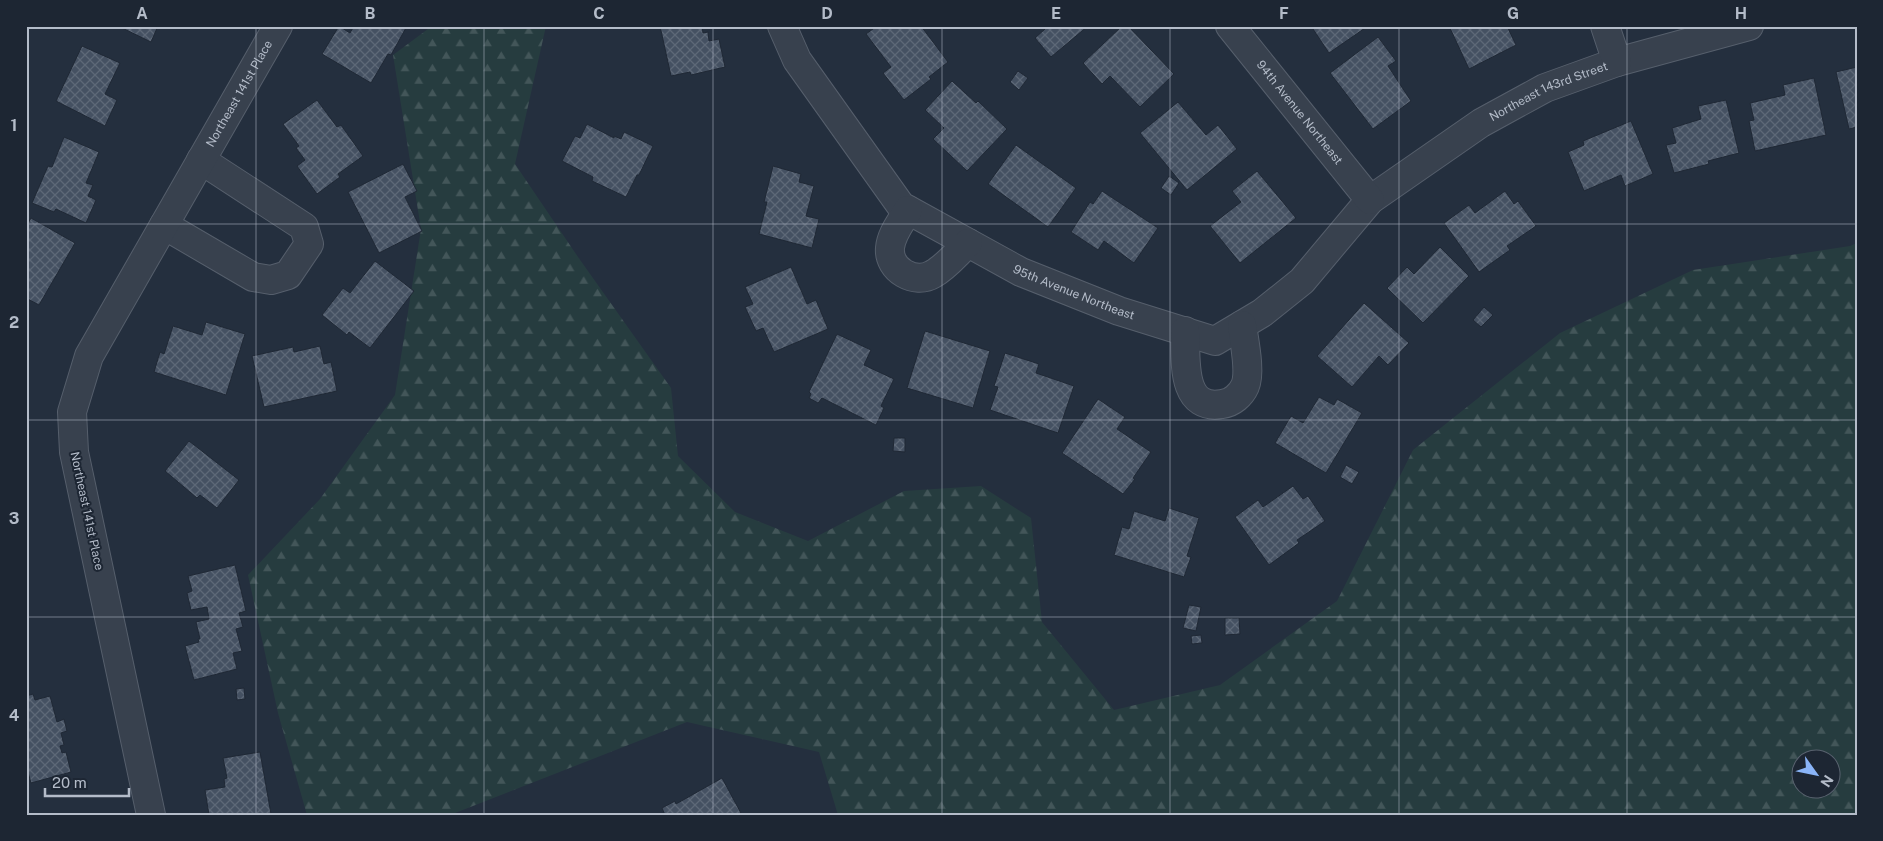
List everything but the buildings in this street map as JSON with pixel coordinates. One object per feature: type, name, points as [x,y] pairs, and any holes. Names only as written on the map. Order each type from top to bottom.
[{"type":"street","name":"Northeast 141st Place","points":[[151,815],[74,452],[72,412],[89,356],[278,26]]},
{"type":"street","name":"95th Avenue Northeast","points":[[782,26],[797,60],[901,206],[1021,272],[1119,311],[1215,341],[1262,313],[1302,281],[1370,200]]},
{"type":"street","name":"94th Avenue Northeast","points":[[1230,26],[1370,200]]},
{"type":"street","points":[[1605,26],[1617,62]]},
{"type":"street","name":"Northeast 143rd Street","points":[[1370,200],[1481,123],[1545,88],[1617,62],[1749,26]]},
{"type":"street","name":"Northeast 141st Place","points":[[164,225],[253,277],[271,280],[288,275],[309,244],[304,227],[201,160]]},
{"type":"street","points":[[908,210],[891,242],[890,250],[896,268],[904,274],[919,278],[934,274],[968,243]]},
{"type":"street","points":[[1186,331],[1187,380],[1190,389],[1196,397],[1205,403],[1214,405],[1225,404],[1240,394],[1246,385],[1247,376],[1242,325]]},
{"type":"green space","points":[[432,26],[546,26],[515,164],[671,388],[678,456],[735,512],[808,541],[904,491],[981,486],[1031,518],[1042,622],[1114,710],[1220,685],[1337,601],[1413,450],[1560,333],[1693,270],[1850,246],[1857,243],[1857,815],[838,815],[819,752],[687,722],[450,815],[307,815],[278,713],[248,575],[320,499],[395,395],[421,229],[393,55]]}]
